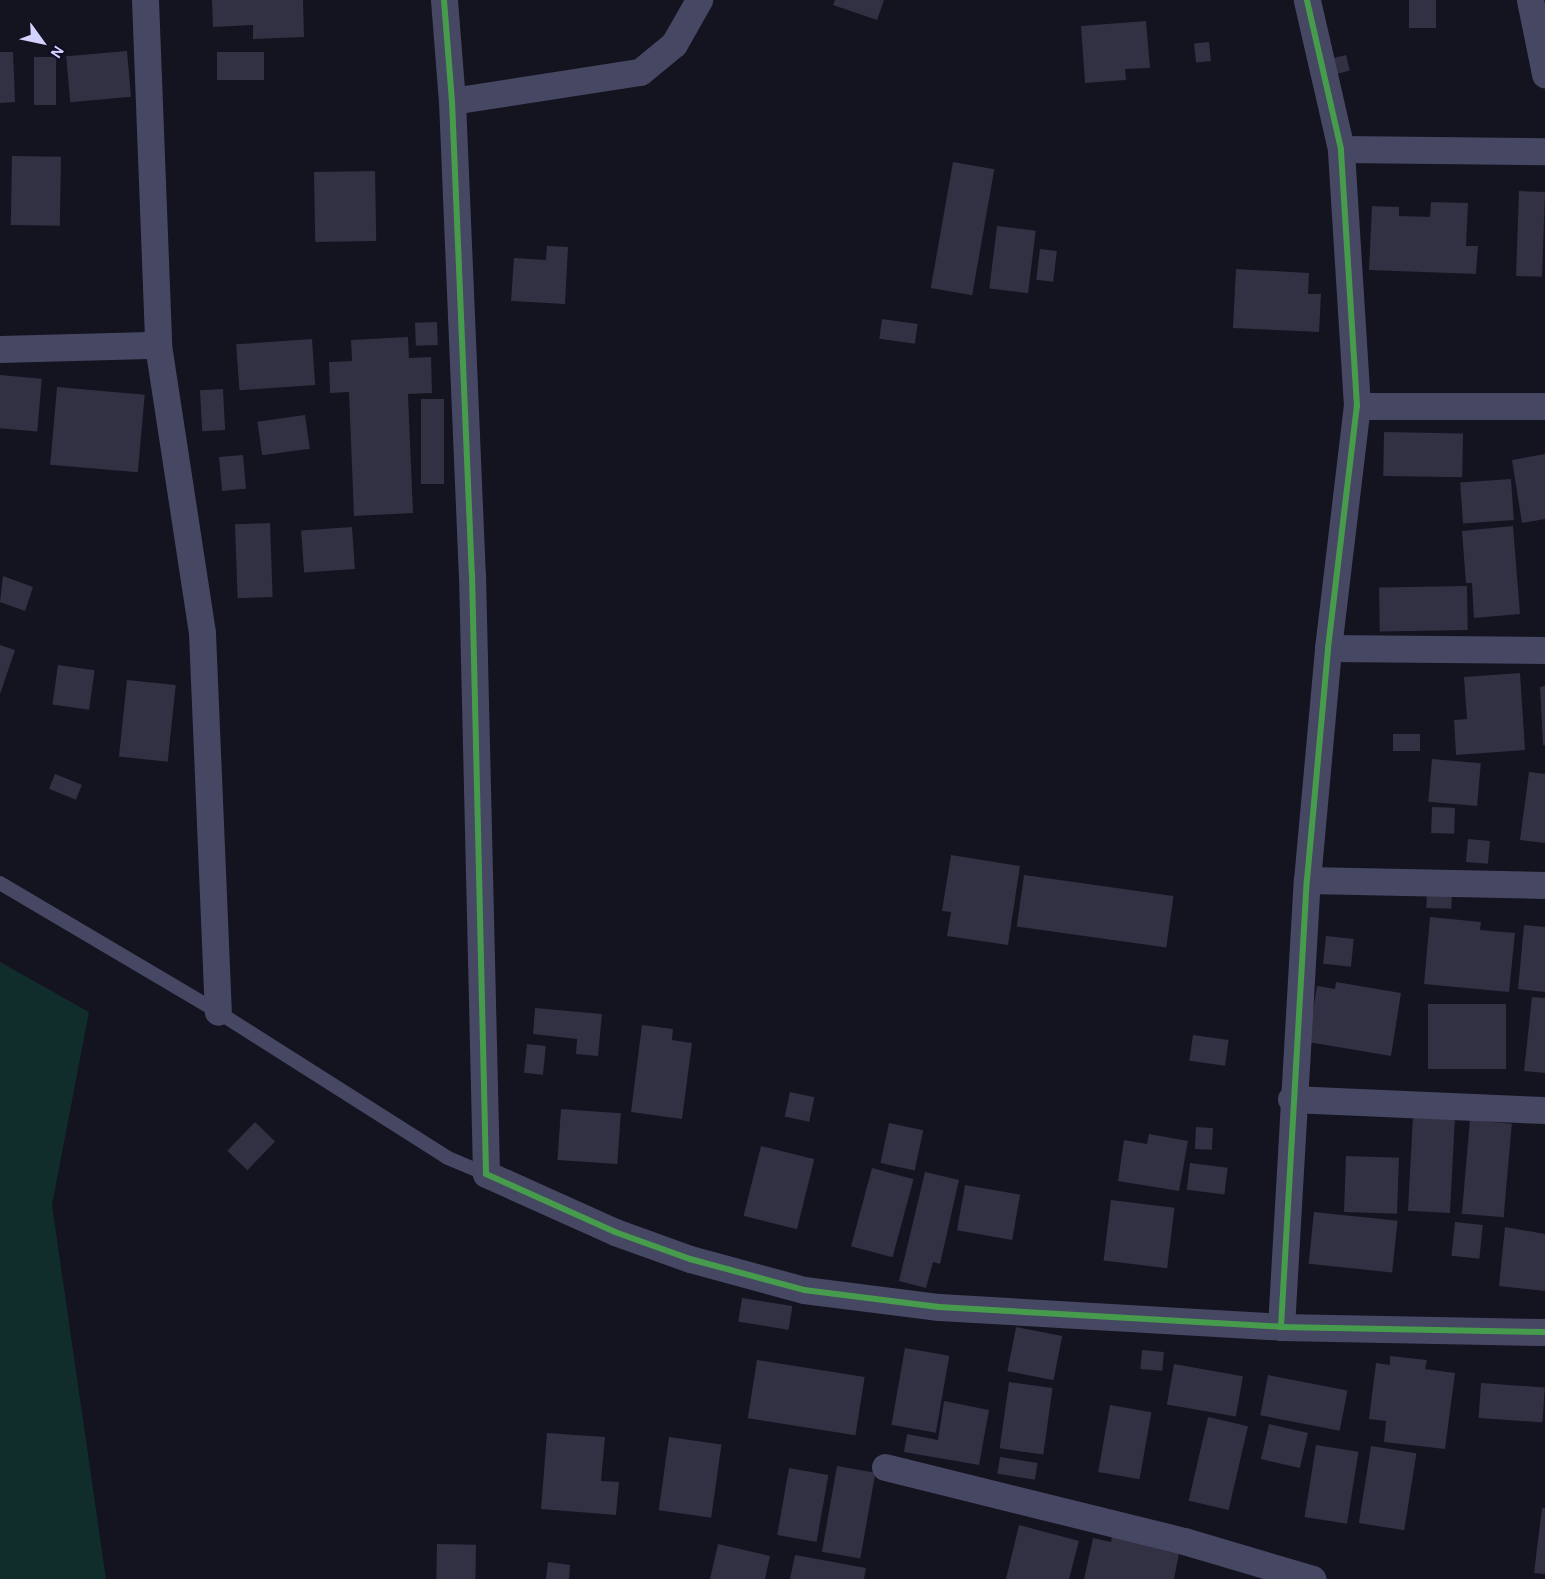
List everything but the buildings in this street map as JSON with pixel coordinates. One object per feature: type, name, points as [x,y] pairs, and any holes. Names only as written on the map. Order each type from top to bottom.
[{"type":"street","points":[[145,0],[158,345],[202,633],[218,1012]]},
{"type":"street","points":[[444,0],[452,101],[472,574],[486,1174],[615,1232],[690,1259],[804,1290],[939,1307],[1281,1327],[1545,1332]]},
{"type":"street","points":[[452,101],[640,72],[674,44],[699,0]]},
{"type":"street","points":[[1281,1327],[1292,1099],[1307,880],[1328,648],[1357,406],[1341,149],[1307,0]]},
{"type":"street","points":[[1530,0],[1545,74]]},
{"type":"street","points":[[1341,149],[1545,150]]},
{"type":"street","points":[[0,349],[158,345]]},
{"type":"street","points":[[1357,406],[1545,406]]},
{"type":"street","points":[[1328,648],[1545,650]]},
{"type":"street","points":[[1307,880],[1545,885]]},
{"type":"street","points":[[1292,1099],[1545,1110]]},
{"type":"street","points":[[885,1467],[1184,1541],[1312,1579]]},
{"type":"lane","points":[[0,883],[218,1012],[448,1158],[486,1174]]},
{"type":"green space","points":[[0,962],[89,1012],[52,1205],[106,1579],[0,1579]]},
{"type":"cycle path","points":[[444,0],[452,101],[472,574],[486,1174],[615,1232],[690,1259],[804,1290],[939,1307],[1281,1327],[1545,1332]]},
{"type":"cycle path","points":[[1281,1327],[1307,880],[1328,648],[1357,406],[1341,149],[1307,0]]}]
